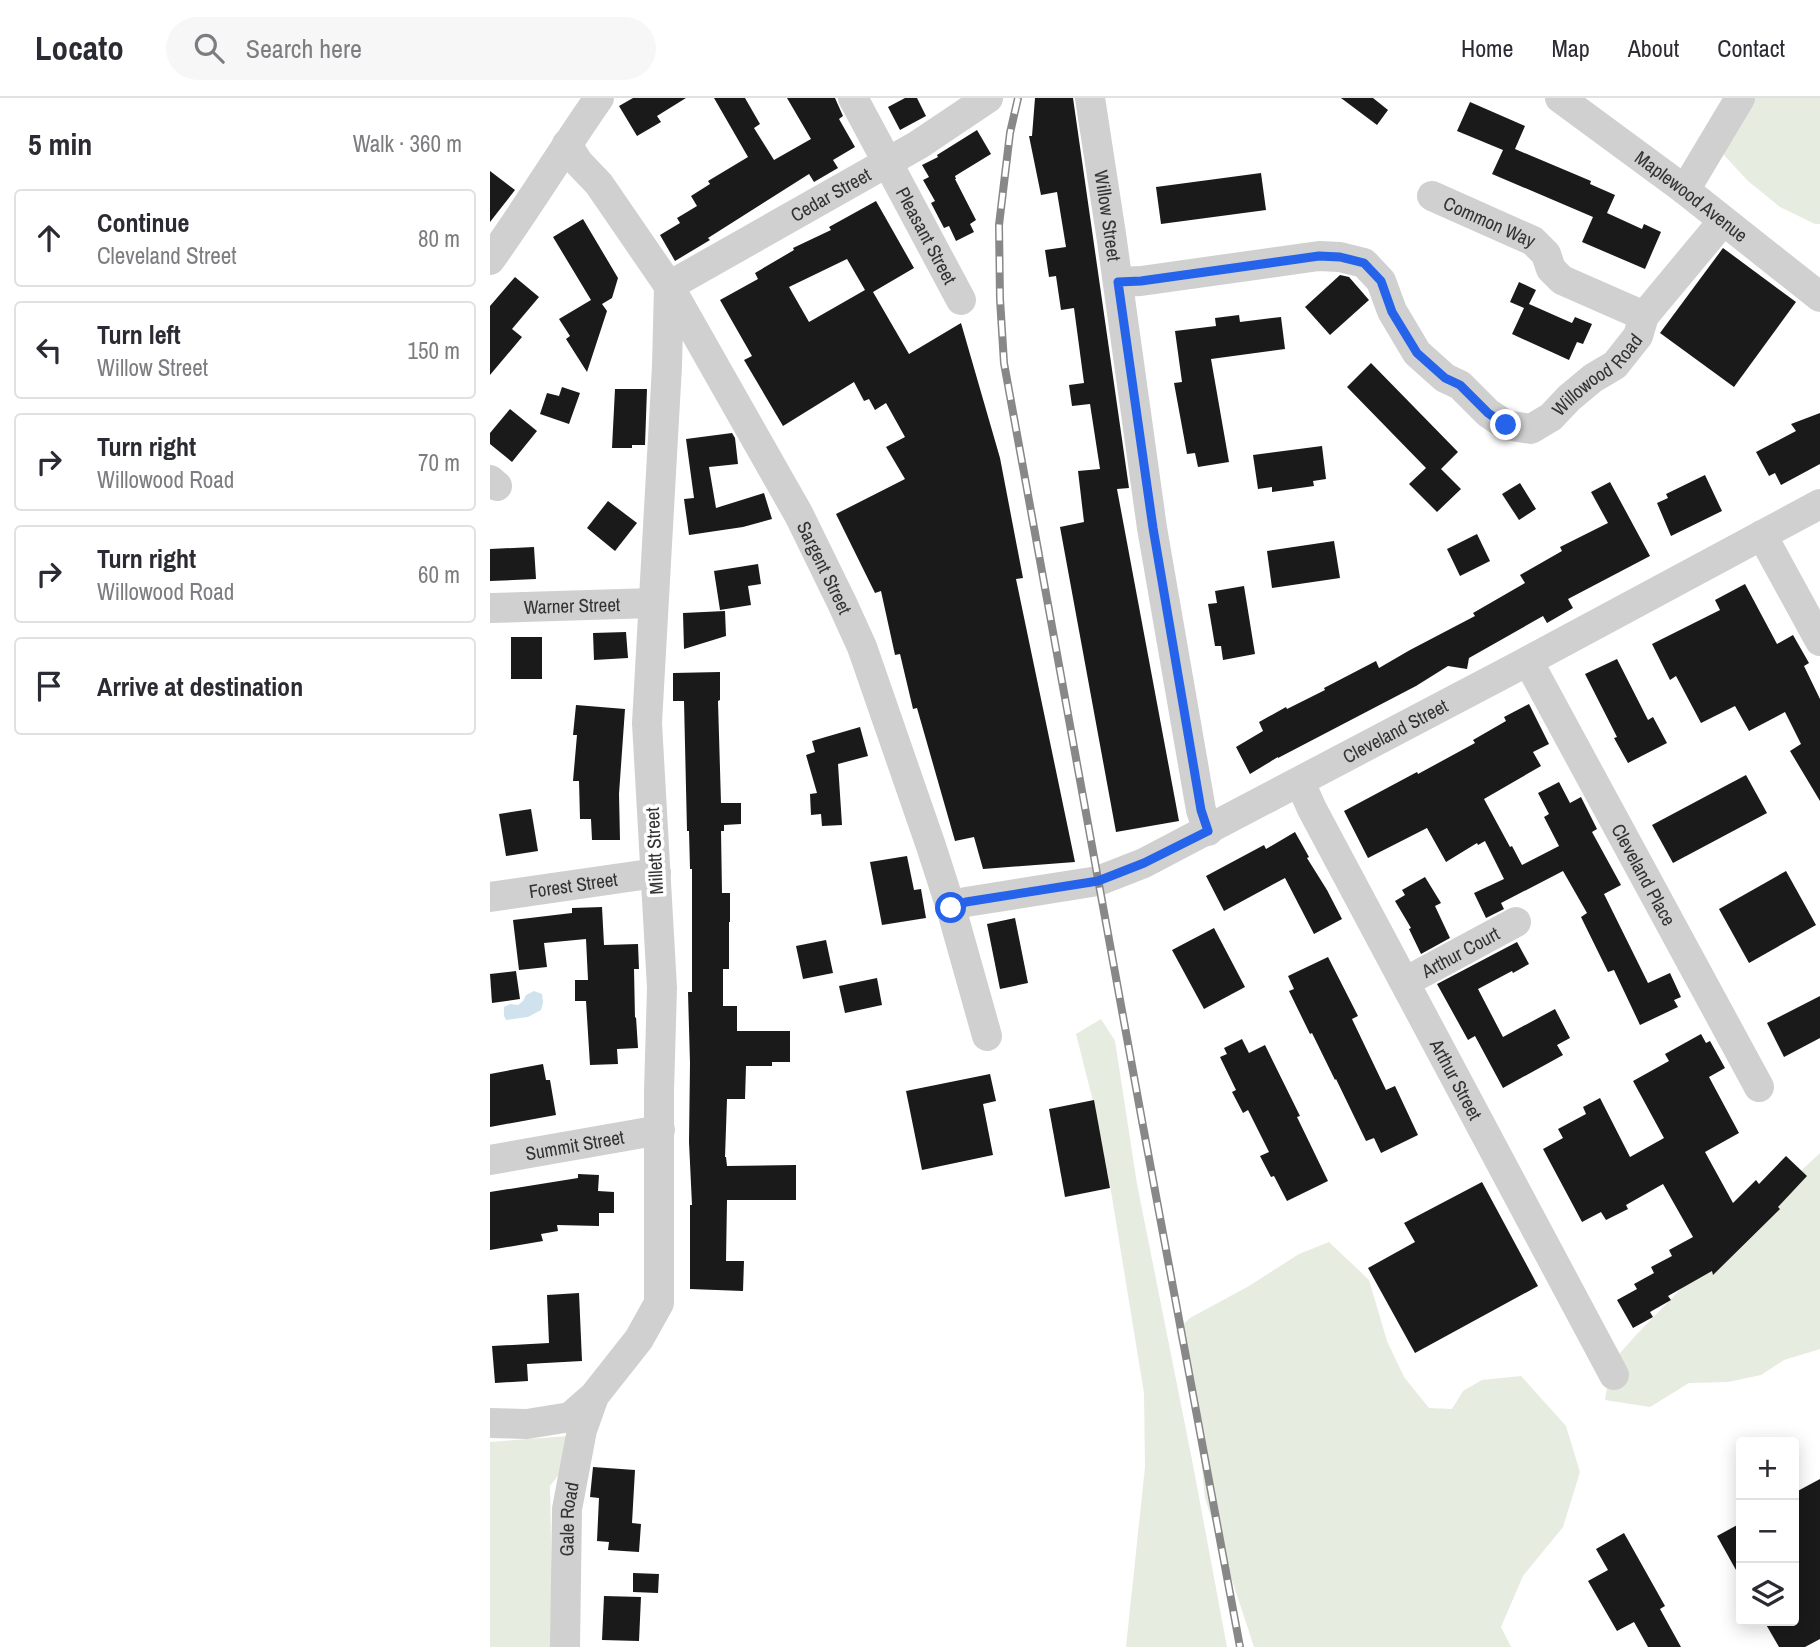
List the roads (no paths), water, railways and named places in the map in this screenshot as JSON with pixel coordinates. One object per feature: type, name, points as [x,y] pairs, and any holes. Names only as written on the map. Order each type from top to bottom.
[{"type":"street","points":[[490,260],[599,98]]},
{"type":"street","name":"Pleasant Street","points":[[853,98],[961,300]]},
{"type":"street","name":"Cedar Street","points":[[669,286],[887,163],[988,98]]},
{"type":"street","name":"Willow Street","points":[[1090,98],[1153,528],[1201,810],[1208,831]]},
{"type":"street","name":"Maplewood Avenue","points":[[1560,98],[1685,190],[1820,297]]},
{"type":"street","points":[[1685,190],[1740,98]]},
{"type":"street","name":"Sargent Street","points":[[567,144],[669,286],[799,515],[842,603],[862,647],[951,908],[987,1036]]},
{"type":"street","name":"Common Way","points":[[1432,196],[1533,241],[1546,254],[1551,269],[1562,281],[1644,316]]},
{"type":"street","name":"Willowood Road","points":[[1118,282],[1319,256],[1340,257],[1364,263],[1381,281],[1392,312],[1417,353],[1445,378],[1460,385],[1488,413],[1506,425],[1531,429],[1551,417],[1593,378],[1615,365],[1638,336],[1644,316],[1723,220]]},
{"type":"street","name":"Millett Street","points":[[594,1395],[639,1339],[659,1303],[662,988],[647,723],[667,378],[669,286]]},
{"type":"street","name":"Cleveland Street","points":[[951,908],[966,902],[1098,881],[1144,863],[1528,661],[1820,503]]},
{"type":"street","points":[[1762,535],[1820,641]]},
{"type":"street","name":"Warner Street","points":[[490,608],[653,603]]},
{"type":"street","name":"Cleveland Place","points":[[1528,661],[1759,1087]]},
{"type":"street","name":"Arthur Street","points":[[1300,782],[1614,1375]]},
{"type":"street","name":"Forest Street","points":[[490,897],[656,873]]},
{"type":"street","name":"Arthur Court","points":[[1405,982],[1516,922]]},
{"type":"street","name":"Summit Street","points":[[490,1160],[660,1130]]},
{"type":"street","points":[[490,1423],[527,1424],[570,1417],[594,1395]]},
{"type":"street","name":"Gale Road","points":[[565,1647],[567,1509],[582,1430],[594,1395]]},
{"type":"water","points":[[534,991],[542,994],[541,1010],[528,1017],[506,1020],[504,1007],[510,1004],[518,1005],[526,995]]},
{"type":"railway","points":[[1018,98],[1010,133],[999,225],[1004,363],[1240,1647]]}]
